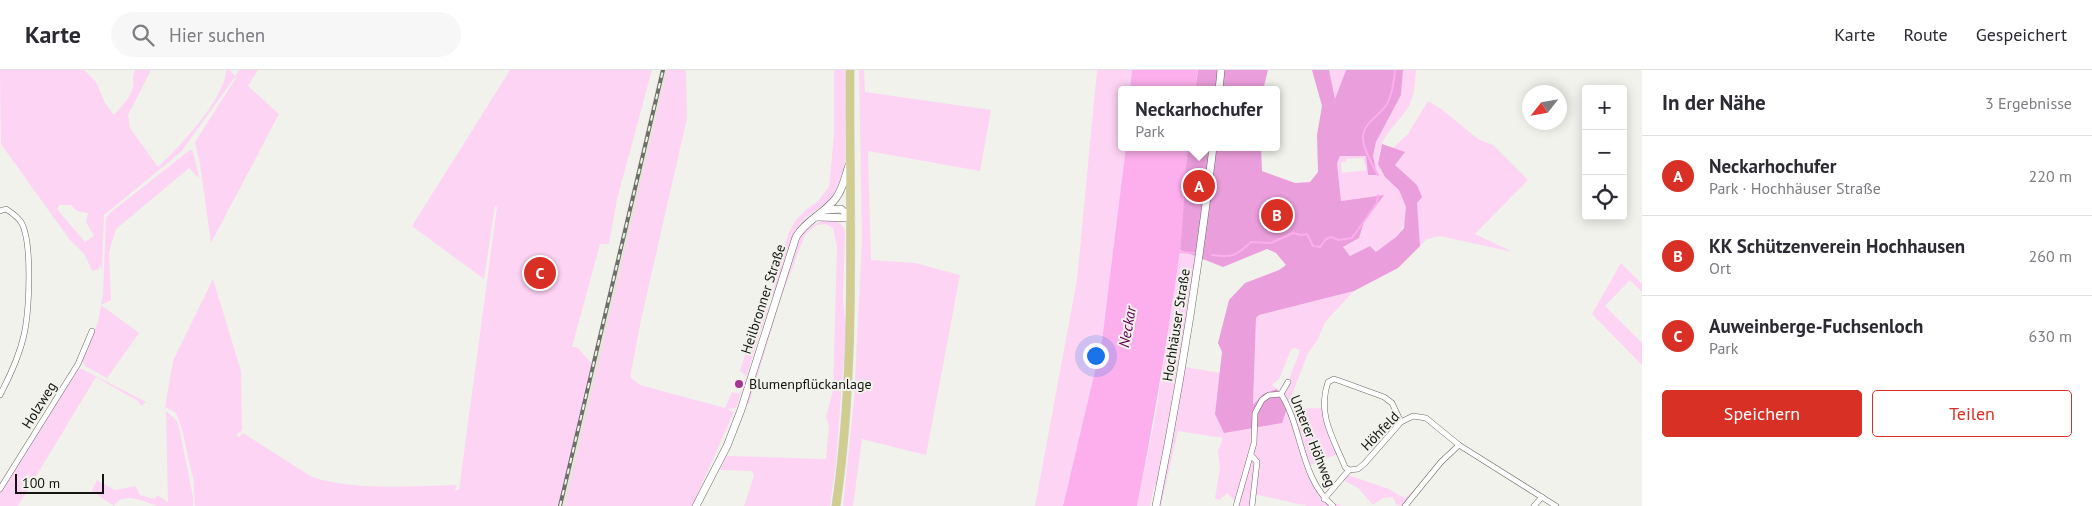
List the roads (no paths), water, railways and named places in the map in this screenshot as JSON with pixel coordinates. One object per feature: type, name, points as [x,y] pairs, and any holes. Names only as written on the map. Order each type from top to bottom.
[{"type":"main road","points":[[837,503],[842,464],[850,337],[852,218],[850,70]]},
{"type":"street","points":[[1219,86],[1221,70]]},
{"type":"street","name":"Hochhäuser Straße","points":[[1156,506],[1174,415],[1198,269],[1213,151]]},
{"type":"street","name":"Heilbronner Straße","points":[[696,506],[727,446],[741,410],[796,237],[806,222],[817,217],[841,190],[851,160]]},
{"type":"street","points":[[0,211],[6,209],[13,213],[22,223],[29,268],[28,303],[24,336],[14,367],[0,395]]},
{"type":"street","points":[[824,210],[841,209],[852,218]]},
{"type":"street","points":[[817,217],[852,218]]},
{"type":"street","name":"Holzweg","points":[[0,489],[78,364],[92,331]]},
{"type":"street","points":[[1349,470],[1345,467],[1324,414],[1323,402],[1328,382],[1340,381],[1384,397],[1392,403],[1401,422]]},
{"type":"street","name":"Unterer Höhweg","points":[[1288,382],[1281,394],[1290,409],[1310,474],[1320,494],[1333,506]]},
{"type":"street","points":[[1236,506],[1254,443],[1255,412],[1257,406],[1269,395],[1281,394]]},
{"type":"street","name":"Höhfeld","points":[[1324,499],[1349,470],[1358,469],[1401,422],[1413,416],[1426,418],[1458,445],[1556,506]]},
{"type":"street","points":[[1405,506],[1441,462],[1458,445]]},
{"type":"street","points":[[1251,455],[1256,462],[1252,506]]},
{"type":"street","points":[[1534,506],[1542,497]]},
{"type":"water","points":[[1132,70],[1198,70],[1196,86],[1130,86]]},
{"type":"water","name":"Neckar","points":[[1126,151],[1188,151],[1180,250],[1166,346],[1137,506],[1063,506],[1102,341]]},
{"type":"waterway","points":[[1378,175],[1365,148],[1363,133],[1368,124],[1387,104],[1395,70]]},
{"type":"waterway","points":[[1212,255],[1233,255],[1251,242],[1271,243],[1293,233],[1307,234],[1313,246],[1320,247],[1326,239],[1331,237],[1339,240],[1352,238],[1377,203],[1378,195]]},
{"type":"waterway","points":[[1178,252],[1195,253]]},
{"type":"railway","points":[[560,506],[663,70]]},
{"type":"place","name":"Neckarhochufer","points":[[1199,186]]},
{"type":"place","name":"KK Schützenverein Hochhausen","points":[[1277,215]]},
{"type":"place","name":"Auweinberge-Fuchsenloch","points":[[540,273]]},
{"type":"place","name":"Blumenpflückanlage","points":[[739,384]]}]
